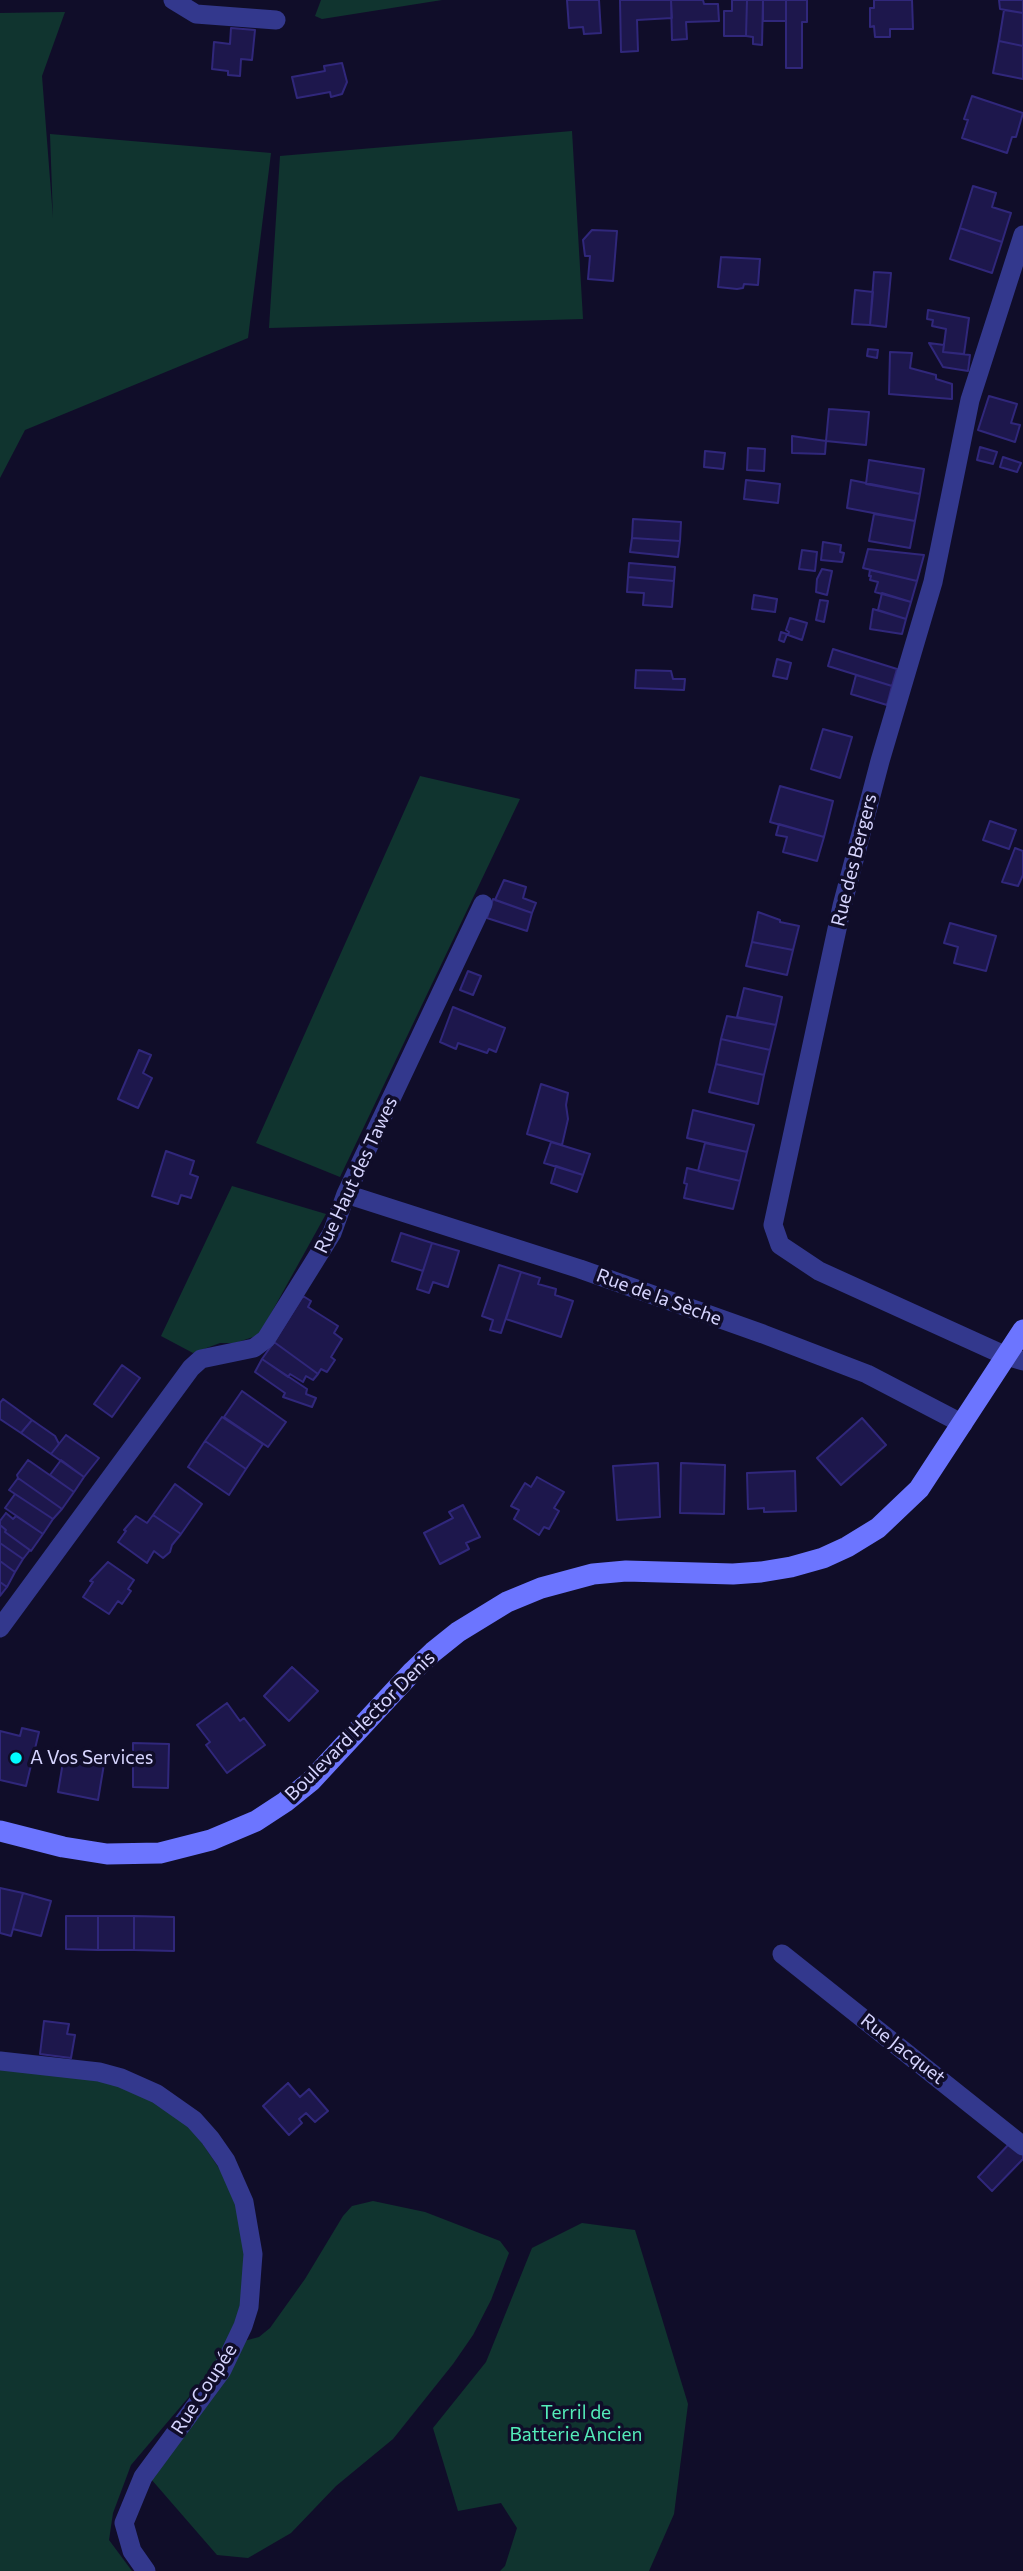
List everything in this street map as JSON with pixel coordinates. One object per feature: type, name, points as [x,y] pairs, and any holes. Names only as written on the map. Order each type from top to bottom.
[{"type":"street","points":[[173,0],[196,14],[276,20]]},
{"type":"street","name":"Rue des Bergers","points":[[1014,1359],[819,1271],[780,1245],[773,1225],[845,892],[880,761],[933,582],[970,400],[1023,235]]},
{"type":"street","name":"Rue Haut des Tawes","points":[[0,1628],[191,1368],[201,1359],[254,1348],[266,1339],[332,1233],[346,1194],[483,904]]},
{"type":"street","name":"Rue de la Sèche","points":[[346,1194],[580,1269],[764,1334],[867,1374],[963,1424]]},
{"type":"street","name":"Boulevard Hector Denis","points":[[0,1831],[63,1847],[107,1854],[133,1855],[187,1848],[256,1821],[311,1781],[413,1671],[458,1632],[481,1617],[541,1588],[593,1574],[626,1571],[733,1574],[761,1572],[791,1567],[847,1548],[901,1509],[919,1489],[963,1424],[1014,1359],[1023,1330]]},
{"type":"street","name":"Rue Jacquet","points":[[782,1954],[1023,2146]]},
{"type":"street","name":"Rue Coupée","points":[[0,2061],[99,2072],[121,2078],[156,2094],[194,2120],[210,2138],[226,2161],[244,2202],[253,2255],[249,2307],[243,2326],[217,2378],[143,2477],[124,2523],[132,2551],[146,2571]]},
{"type":"green space","points":[[321,0],[442,0],[322,19],[315,16]]},
{"type":"green space","points":[[65,12],[42,76],[53,218],[50,134],[271,153],[248,338],[25,430],[0,478],[0,13]]},
{"type":"green space","points":[[572,131],[583,319],[269,328],[280,156]]},
{"type":"green space","points":[[420,776],[520,799],[340,1177],[256,1143]]},
{"type":"green space","points":[[232,1186],[326,1214],[259,1335],[235,1343],[220,1343],[193,1353],[161,1336]]},
{"type":"green space","points":[[0,2067],[102,2080],[151,2098],[192,2128],[231,2186],[246,2246],[245,2288],[229,2345],[210,2372],[131,2465],[113,2513],[109,2540],[132,2571],[0,2571]]},
{"type":"green space","points":[[373,2201],[425,2212],[500,2241],[509,2253],[491,2300],[473,2335],[453,2364],[393,2439],[336,2486],[291,2533],[248,2558],[217,2555],[151,2479],[244,2341],[259,2337],[270,2328],[305,2279],[343,2216],[352,2206]]},
{"type":"green space","name":"Terril de Batterie Ancien","points":[[582,2223],[635,2230],[688,2404],[674,2514],[649,2571],[500,2571],[505,2566],[517,2528],[501,2503],[458,2511],[433,2428],[486,2362],[532,2248]]},
{"type":"building","points":[[567,0],[599,0],[601,33],[584,34],[583,27],[569,28]]},
{"type":"building","points":[[620,0],[671,0],[672,18],[637,20],[638,51],[621,52]]},
{"type":"building","points":[[671,0],[703,0],[704,4],[718,4],[719,21],[686,22],[687,39],[672,40]]},
{"type":"building","points":[[732,0],[747,0],[746,36],[724,36],[724,11],[732,11]]},
{"type":"building","points":[[747,0],[763,0],[762,45],[753,44],[753,37],[746,36]]},
{"type":"building","points":[[763,0],[786,0],[786,21],[763,21]]},
{"type":"building","points":[[786,0],[807,0],[807,22],[802,22],[802,68],[786,68]]},
{"type":"building","points":[[874,0],[912,0],[913,29],[890,29],[890,37],[875,37],[874,26],[870,27],[870,8],[874,8]]},
{"type":"building","points":[[999,0],[1023,0],[1023,13],[1000,9]]},
{"type":"building","points":[[1004,10],[1023,13],[1023,46],[999,41]]},
{"type":"building","points":[[231,28],[255,30],[252,60],[241,59],[240,76],[212,69],[214,42],[230,44]]},
{"type":"building","points":[[999,41],[1023,46],[1023,79],[993,73]]},
{"type":"building","points":[[342,63],[347,82],[342,94],[331,97],[330,92],[297,98],[292,77],[325,71],[324,66]]},
{"type":"building","points":[[972,96],[1023,113],[1016,137],[1012,137],[1007,153],[962,138],[968,120],[964,119]]},
{"type":"building","points":[[973,186],[996,193],[992,207],[1011,213],[1002,242],[960,228]]},
{"type":"building","points":[[960,228],[1002,242],[992,273],[950,259]]},
{"type":"building","points":[[592,230],[617,231],[613,281],[588,279],[590,256],[585,256],[583,240]]},
{"type":"building","points":[[721,257],[760,259],[758,285],[744,284],[743,288],[737,289],[718,287]]},
{"type":"building","points":[[874,272],[891,273],[886,327],[870,325]]},
{"type":"building","points":[[855,290],[873,292],[870,325],[852,324]]},
{"type":"building","points":[[928,310],[969,318],[964,354],[943,352],[946,329],[932,326],[933,320],[927,319]]},
{"type":"building","points":[[929,343],[944,345],[943,352],[970,355],[968,371],[943,367]]},
{"type":"building","points":[[868,349],[878,350],[877,358],[867,356]]},
{"type":"building","points":[[890,352],[912,353],[910,368],[936,375],[936,379],[952,384],[952,399],[889,394]]},
{"type":"building","points":[[989,396],[1017,404],[1011,423],[1020,425],[1015,442],[978,430]]},
{"type":"building","points":[[829,409],[869,412],[866,445],[826,441]]},
{"type":"building","points":[[792,436],[826,441],[825,454],[792,453]]},
{"type":"building","points":[[980,447],[997,452],[993,464],[977,460]]},
{"type":"building","points":[[748,448],[765,449],[764,471],[747,470]]},
{"type":"building","points":[[705,451],[725,453],[723,469],[704,467]]},
{"type":"building","points":[[1003,457],[1021,463],[1017,472],[1000,467]]},
{"type":"building","points":[[869,460],[924,469],[920,494],[866,484]]},
{"type":"building","points":[[746,480],[780,484],[778,503],[744,499]]},
{"type":"building","points":[[851,480],[920,494],[915,521],[847,508]]},
{"type":"building","points":[[874,514],[915,521],[910,548],[869,541]]},
{"type":"building","points":[[633,519],[681,522],[680,541],[632,538]]},
{"type":"building","points":[[632,538],[680,541],[678,557],[630,552]]},
{"type":"building","points":[[823,542],[841,545],[840,552],[844,553],[842,562],[821,560]]},
{"type":"building","points":[[868,549],[924,555],[917,581],[863,568]]},
{"type":"building","points":[[802,550],[817,552],[815,571],[799,569]]},
{"type":"building","points":[[629,563],[675,567],[674,581],[628,577]]},
{"type":"building","points":[[822,569],[832,571],[827,595],[816,592],[817,579]]},
{"type":"building","points":[[870,570],[917,581],[911,602],[875,592],[878,582],[870,580]]},
{"type":"building","points":[[628,577],[674,581],[672,607],[643,605],[644,593],[627,592]]},
{"type":"building","points":[[882,593],[911,602],[906,619],[878,610]]},
{"type":"building","points":[[754,595],[777,599],[775,612],[752,609]]},
{"type":"building","points":[[820,600],[828,601],[824,622],[816,620]]},
{"type":"building","points":[[873,609],[906,619],[902,634],[870,629]]},
{"type":"building","points":[[790,618],[807,623],[802,640],[788,635],[786,630]]},
{"type":"building","points":[[781,632],[787,634],[784,642],[779,640]]},
{"type":"building","points":[[833,649],[897,669],[892,686],[828,666]]},
{"type":"building","points":[[777,659],[791,663],[787,679],[773,676]]},
{"type":"building","points":[[636,670],[671,671],[673,679],[685,679],[684,690],[635,688]]},
{"type":"building","points":[[856,675],[892,686],[887,705],[851,694]]},
{"type":"building","points":[[823,729],[852,737],[840,778],[811,769]]},
{"type":"building","points":[[780,786],[833,801],[824,837],[770,822]]},
{"type":"building","points":[[990,821],[1016,830],[1009,849],[983,840]]},
{"type":"building","points":[[779,824],[824,837],[817,861],[783,852],[787,837],[776,835]]},
{"type":"building","points":[[1015,848],[1023,851],[1023,875],[1018,886],[1002,882]]},
{"type":"building","points":[[504,880],[526,887],[523,898],[536,903],[532,913],[495,900]]},
{"type":"building","points":[[493,899],[532,913],[527,931],[487,918]]},
{"type":"building","points":[[758,912],[780,922],[799,926],[793,950],[752,942]]},
{"type":"building","points":[[950,923],[996,936],[986,971],[954,963],[958,947],[944,943]]},
{"type":"building","points":[[752,942],[793,950],[787,975],[746,966]]},
{"type":"building","points":[[468,971],[481,976],[473,995],[460,990]]},
{"type":"building","points":[[744,988],[782,997],[776,1025],[737,1017]]},
{"type":"building","points":[[453,1007],[505,1028],[496,1052],[489,1049],[487,1053],[458,1043],[456,1049],[440,1042]]},
{"type":"building","points":[[727,1016],[776,1025],[770,1050],[721,1039]]},
{"type":"building","points":[[721,1039],[770,1050],[764,1075],[716,1064]]},
{"type":"building","points":[[139,1050],[151,1055],[143,1073],[152,1078],[138,1108],[118,1099]]},
{"type":"building","points":[[716,1064],[764,1075],[758,1104],[709,1092]]},
{"type":"building","points":[[541,1084],[568,1093],[568,1119],[562,1145],[527,1134]]},
{"type":"building","points":[[693,1110],[754,1125],[747,1152],[687,1138]]},
{"type":"building","points":[[551,1142],[590,1154],[583,1175],[544,1163]]},
{"type":"building","points":[[705,1143],[747,1152],[740,1181],[698,1171]]},
{"type":"building","points":[[166,1151],[194,1161],[190,1174],[198,1177],[191,1198],[181,1195],[178,1204],[152,1196]]},
{"type":"building","points":[[556,1166],[583,1175],[577,1192],[551,1183]]},
{"type":"building","points":[[687,1168],[740,1181],[733,1209],[684,1198]]},
{"type":"building","points":[[401,1233],[432,1243],[423,1271],[392,1261]]},
{"type":"building","points":[[432,1243],[459,1251],[448,1287],[433,1282],[429,1293],[417,1289]]},
{"type":"building","points":[[499,1265],[521,1272],[501,1333],[490,1330],[493,1320],[482,1316]]},
{"type":"building","points":[[521,1272],[540,1278],[538,1284],[556,1289],[555,1295],[573,1301],[561,1337],[506,1319]]},
{"type":"building","points":[[303,1296],[311,1301],[308,1307],[338,1326],[334,1333],[342,1339],[331,1357],[335,1360],[327,1372],[321,1369],[318,1374],[274,1342]]},
{"type":"building","points":[[274,1342],[318,1374],[313,1380],[306,1376],[303,1382],[290,1374],[288,1377],[262,1359]]},
{"type":"building","points":[[262,1359],[307,1389],[306,1394],[316,1398],[312,1407],[283,1397],[285,1393],[255,1372]]},
{"type":"building","points":[[122,1365],[140,1378],[112,1417],[94,1404]]},
{"type":"building","points":[[242,1391],[286,1422],[268,1447],[224,1417]]},
{"type":"building","points":[[3,1399],[32,1420],[21,1433],[0,1419],[0,1403]]},
{"type":"building","points":[[222,1417],[263,1444],[246,1469],[205,1441]]},
{"type":"building","points":[[862,1418],[886,1445],[841,1485],[817,1458]]},
{"type":"building","points":[[32,1420],[55,1436],[59,1444],[51,1454],[21,1433]]},
{"type":"building","points":[[66,1435],[99,1458],[84,1477],[51,1454]]},
{"type":"building","points":[[205,1441],[246,1469],[229,1495],[188,1467]]},
{"type":"building","points":[[28,1460],[74,1492],[62,1509],[18,1478],[17,1475]]},
{"type":"building","points":[[61,1460],[84,1477],[74,1492],[50,1475]]},
{"type":"building","points":[[658,1463],[660,1517],[617,1520],[613,1466]]},
{"type":"building","points":[[681,1463],[725,1465],[724,1514],[680,1513]]},
{"type":"building","points":[[795,1471],[796,1511],[764,1512],[764,1508],[748,1509],[747,1473]]},
{"type":"building","points":[[537,1477],[564,1492],[554,1508],[559,1511],[549,1529],[544,1527],[539,1535],[514,1519],[519,1510],[511,1506],[525,1483],[531,1487]]},
{"type":"building","points":[[18,1478],[62,1509],[53,1519],[9,1490]]},
{"type":"building","points":[[175,1484],[202,1504],[181,1534],[153,1515]]},
{"type":"building","points":[[15,1494],[53,1519],[43,1534],[5,1508]]},
{"type":"building","points":[[463,1505],[480,1537],[466,1543],[469,1549],[440,1564],[424,1533],[453,1518],[449,1512]]},
{"type":"building","points":[[6,1513],[13,1519],[16,1516],[43,1534],[31,1551],[5,1532],[0,1525]]},
{"type":"building","points":[[153,1515],[181,1534],[163,1558],[154,1551],[147,1563],[118,1542],[136,1516],[147,1523]]},
{"type":"building","points":[[0,1525],[5,1532],[30,1550],[23,1559],[0,1543]]},
{"type":"building","points":[[0,1543],[23,1559],[15,1572],[0,1561]]},
{"type":"building","points":[[0,1561],[15,1572],[7,1587],[0,1582]]},
{"type":"building","points":[[108,1562],[134,1580],[128,1589],[131,1591],[122,1604],[118,1601],[109,1614],[83,1597],[93,1582],[90,1581]]},
{"type":"building","points":[[0,1582],[7,1587],[0,1596]]},
{"type":"building","points":[[292,1667],[318,1691],[289,1721],[264,1696]]},
{"type":"building","points":[[227,1703],[240,1721],[244,1718],[265,1745],[227,1773],[206,1745],[210,1742],[197,1725]]},
{"type":"building","name":"A Vos Services","points":[[22,1728],[39,1732],[26,1786],[0,1780],[0,1731],[20,1736]]},
{"type":"building","points":[[133,1743],[169,1744],[168,1788],[133,1787]]},
{"type":"building","points":[[64,1756],[104,1764],[98,1800],[58,1792]]},
{"type":"building","points":[[0,1888],[23,1893],[11,1936],[0,1933]]},
{"type":"building","points":[[23,1893],[51,1901],[41,1936],[13,1929]]},
{"type":"building","points":[[66,1916],[98,1916],[98,1950],[66,1949]]},
{"type":"building","points":[[98,1916],[134,1916],[134,1950],[98,1950]]},
{"type":"building","points":[[134,1916],[174,1917],[174,1951],[134,1950]]},
{"type":"building","points":[[44,2021],[69,2024],[67,2034],[75,2035],[71,2058],[40,2054]]},
{"type":"building","points":[[288,2083],[300,2097],[309,2089],[328,2111],[315,2122],[306,2113],[299,2119],[302,2123],[289,2135],[263,2106]]},
{"type":"building","points":[[1010,2143],[1023,2154],[1023,2159],[992,2191],[978,2177]]},
{"type":"place","name":"A Vos Services","points":[[16,1758]]}]
